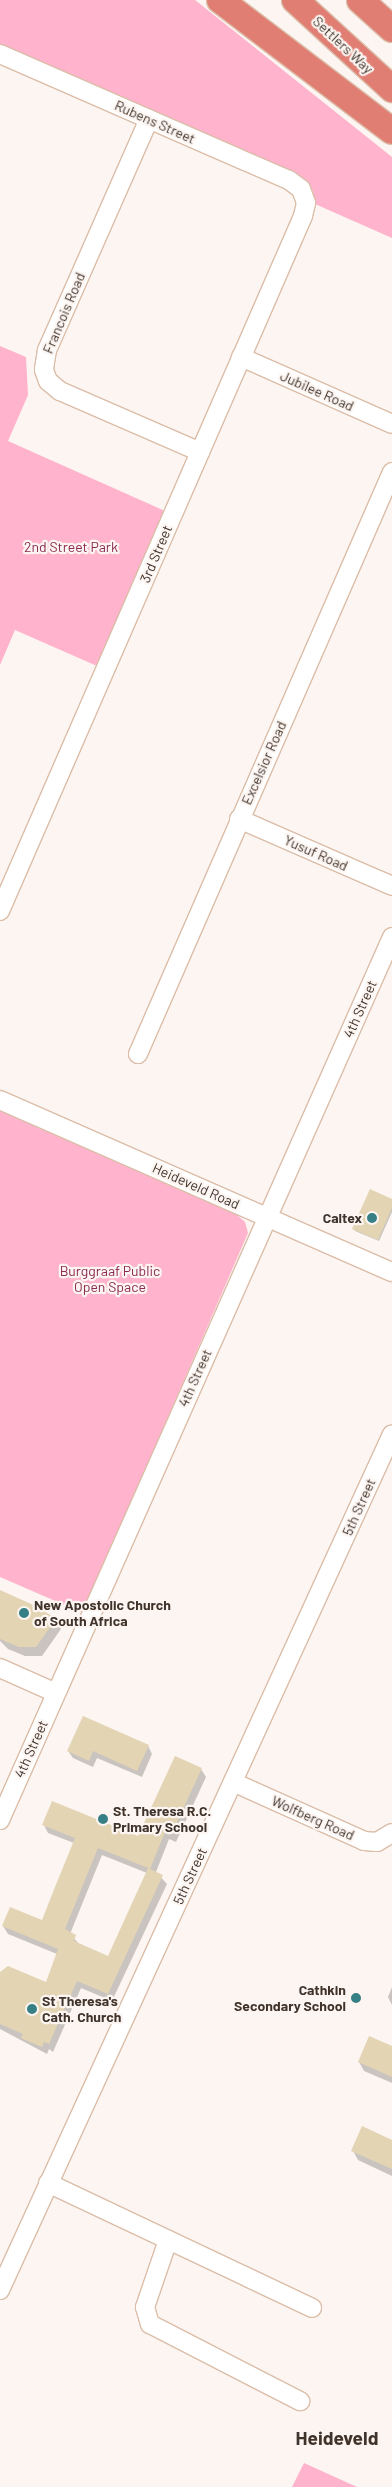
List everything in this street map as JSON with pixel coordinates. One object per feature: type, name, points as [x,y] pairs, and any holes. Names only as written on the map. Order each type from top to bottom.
[{"type":"highway","points":[[220,0],[392,131]]},
{"type":"highway","name":"Settlers Way","points":[[295,0],[392,89]]},
{"type":"highway","points":[[360,0],[392,29]]},
{"type":"street","name":"Rubens Street","points":[[0,54],[289,180],[304,196]]},
{"type":"street","name":"Francois Road","points":[[149,119],[47,350],[44,370],[48,381],[60,391],[200,452]]},
{"type":"street","name":"3rd Street","points":[[0,911],[303,216],[304,196]]},
{"type":"street","name":"Jubilee Road","points":[[241,357],[392,424]]},
{"type":"street","name":"Excelsior Road","points":[[138,1054],[392,472]]},
{"type":"street","name":"Yusuf Road","points":[[240,819],[392,886]]},
{"type":"street","name":"4th Street","points":[[0,1820],[392,937]]},
{"type":"street","name":"Heideveld Road","points":[[0,1100],[392,1272]]},
{"type":"street","name":"5th Street","points":[[0,2290],[392,1434]]},
{"type":"street","points":[[0,1668],[56,1693]]},
{"type":"street","name":"Wolfberg Road","points":[[233,1782],[364,1841],[377,1842],[392,1834]]},
{"type":"street","points":[[48,2184],[312,2308]]},
{"type":"street","points":[[168,2240],[145,2307],[150,2324],[300,2401]]},
{"type":"green space","points":[[0,0],[195,0],[392,157],[392,238],[315,204],[313,191],[301,178],[0,45]]},
{"type":"green space","name":"2nd Street Park","points":[[0,346],[26,357],[28,395],[8,441],[165,511],[97,666],[15,630],[0,665]]},
{"type":"green space","name":"Burggraaf Public Open Space","points":[[0,1111],[237,1215],[245,1222],[248,1233],[83,1613],[0,1577]]},
{"type":"green space","points":[[304,2463],[357,2487],[292,2487]]},
{"type":"building","name":"Caltex","points":[[370,1189],[392,1199],[392,1208],[378,1240],[352,1229]]},
{"type":"building","name":"New Apostolic Church of South Africa","points":[[0,1590],[40,1608],[56,1619],[36,1647],[19,1647],[0,1639]]},
{"type":"building","points":[[83,1716],[149,1745],[137,1771],[93,1751],[89,1761],[67,1751]]},
{"type":"building","points":[[175,1756],[202,1768],[171,1835],[165,1832],[150,1869],[163,1875],[108,1994],[77,1981],[49,2044],[44,2042],[42,2047],[21,2038],[23,2034],[0,2024],[0,1972],[8,1966],[46,1982],[58,1949],[2,1926],[10,1907],[42,1920],[75,1838],[42,1825],[52,1801],[138,1836]],"holes":[[[98,1848],[148,1868],[108,1956],[74,1941],[76,1935],[65,1929]]]},
{"type":"building","points":[[369,2036],[392,2046],[392,2077],[358,2062]]},
{"type":"building","points":[[362,2126],[392,2140],[392,2169],[351,2151]]},
{"type":"place","name":"Caltex","points":[[372,1218]]},
{"type":"place","name":"New Apostolic Church of South Africa","points":[[24,1613]]},
{"type":"place","name":"St. Theresa R.C. Primary School","points":[[103,1819]]},
{"type":"place","name":"Cathkin Secondary School","points":[[356,1998]]},
{"type":"place","name":"St Theresa's Cath. Church","points":[[32,2009]]},
{"type":"district","name":"Heideveld","points":[[337,2438]]}]
